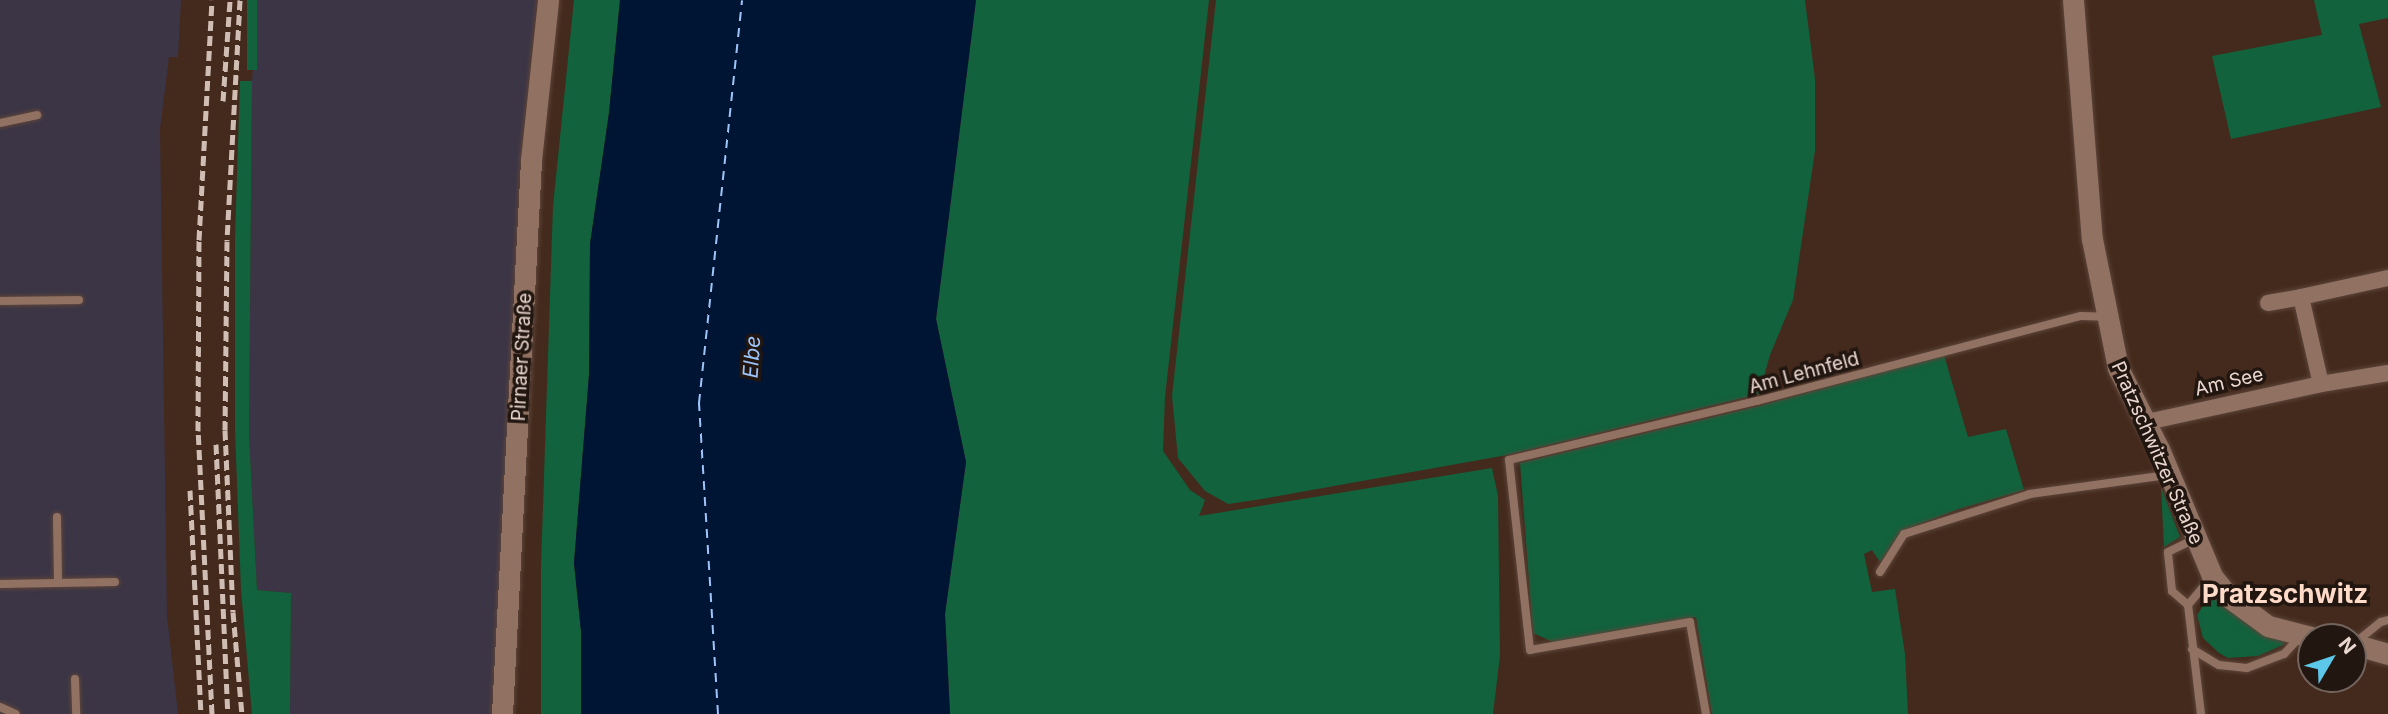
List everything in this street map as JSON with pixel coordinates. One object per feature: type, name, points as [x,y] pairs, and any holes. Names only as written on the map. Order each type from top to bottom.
[{"type":"street","name":"Pirnaer Straße","points":[[502,714],[531,160],[548,0]]},
{"type":"street","name":"Pratzschwitzer Straße","points":[[2073,0],[2092,239],[2118,368],[2147,422],[2212,576],[2230,598],[2253,616],[2268,626],[2297,634]]},
{"type":"street","points":[[2268,303],[2388,278]]},
{"type":"street","points":[[2301,297],[2321,384]]},
{"type":"street","name":"Am See","points":[[2147,422],[2321,384],[2388,373]]},
{"type":"street","points":[[2367,648],[2388,653]]},
{"type":"lane","points":[[0,123],[37,115]]},
{"type":"lane","points":[[0,301],[79,300]]},
{"type":"lane","name":"Am Lehnfeld","points":[[1706,714],[1690,622],[1530,650],[1509,460],[1757,401],[2081,316],[2106,317]]},
{"type":"lane","points":[[1880,572],[1905,534],[1916,530],[2030,494],[2170,475]]},
{"type":"lane","points":[[57,517],[58,583]]},
{"type":"lane","points":[[2195,539],[2168,552],[2172,591],[2188,605],[2202,714]]},
{"type":"lane","points":[[2188,605],[2212,576]]},
{"type":"lane","points":[[0,584],[115,582]]},
{"type":"lane","points":[[2367,633],[2388,620]]},
{"type":"lane","points":[[2192,649],[2220,665],[2247,668],[2284,654],[2297,644]]},
{"type":"lane","points":[[75,679],[76,714]]},
{"type":"lane","points":[[0,708],[16,714]]},
{"type":"shaded area","points":[[0,0],[181,0],[178,57],[169,57],[160,129],[167,616],[178,714],[0,714]]},
{"type":"shaded area","points":[[257,0],[537,0],[519,172],[502,580],[491,714],[290,714],[291,593],[257,590],[249,434],[252,81]]},
{"type":"green space","points":[[247,0],[257,0],[257,70],[247,70]]},
{"type":"green space","points":[[574,0],[620,0],[609,113],[590,244],[589,375],[574,563],[581,631],[581,714],[541,714],[541,567],[553,206]]},
{"type":"green space","points":[[976,0],[1209,0],[1165,397],[1163,451],[1190,490],[1205,500],[1199,516],[1492,468],[1498,496],[1500,656],[1493,714],[950,714],[945,614],[966,462],[936,319]]},
{"type":"green space","points":[[1216,0],[1805,0],[1815,79],[1815,151],[1793,300],[1770,355],[1759,394],[1507,455],[1262,499],[1228,504],[1205,491],[1178,458],[1172,396]]},
{"type":"green space","points":[[2314,0],[2388,0],[2388,18],[2359,24],[2381,107],[2231,139],[2212,56],[2322,35]]},
{"type":"green space","points":[[240,81],[252,81],[249,434],[257,590],[291,593],[290,714],[252,714],[241,590],[235,430],[235,238]]},
{"type":"green space","points":[[1944,355],[1968,437],[2006,429],[2024,490],[1959,509],[1901,531],[1880,562],[1872,550],[1864,554],[1872,592],[1895,589],[1905,654],[1908,714],[1712,714],[1696,617],[1553,642],[1533,633],[1520,463],[1755,407]]},
{"type":"green space","points":[[2161,487],[2180,537],[2164,547]]},
{"type":"green space","points":[[2211,594],[2223,605],[2285,640],[2283,645],[2258,656],[2228,658],[2219,653],[2203,638],[2197,615]]},
{"type":"water","name":"Elbe","points":[[620,0],[976,0],[936,319],[966,462],[945,614],[950,714],[581,714],[581,631],[574,563],[589,375],[590,244],[609,113]]},
{"type":"ferry route","points":[[718,714],[699,403],[742,0]]},
{"type":"railway","points":[[212,0],[199,240],[198,431],[212,714]]},
{"type":"railway","points":[[223,101],[230,0]]},
{"type":"railway","points":[[240,0],[227,241],[225,430],[233,612],[242,714]]},
{"type":"railway","points":[[216,444],[228,714]]},
{"type":"railway","points":[[190,490],[201,714]]},
{"type":"district","name":"Pratzschwitz","points":[[2285,594]]}]
